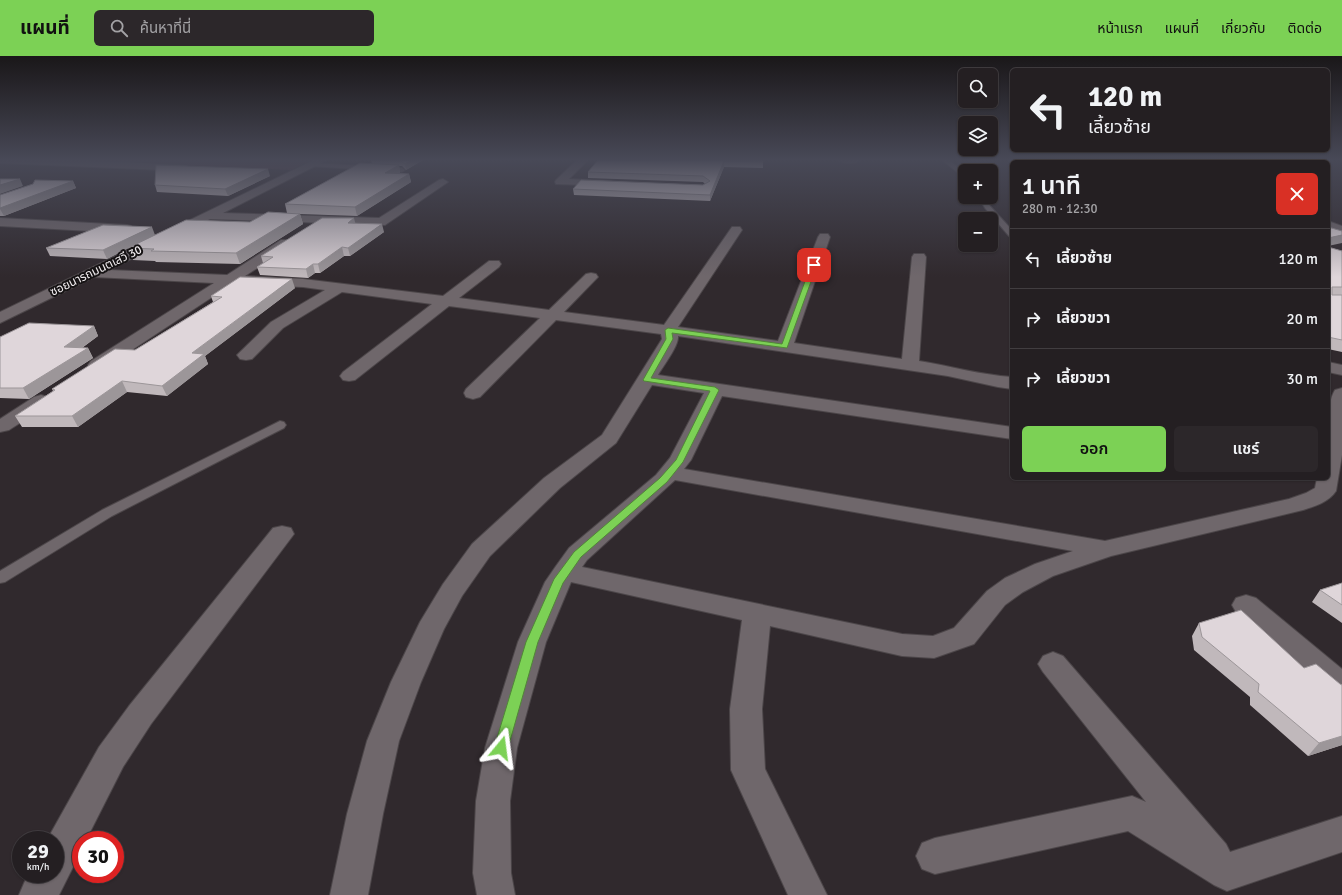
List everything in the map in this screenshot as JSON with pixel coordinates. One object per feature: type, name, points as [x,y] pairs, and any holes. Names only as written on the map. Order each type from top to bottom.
[{"type":"street","name":"ซอยนารถมนตเสวี 30","points":[[0,318],[242,199]]},
{"type":"street","points":[[208,216],[381,222],[416,199]]},
{"type":"street","points":[[82,375],[321,220]]},
{"type":"street","points":[[0,222],[135,229]]},
{"type":"street","points":[[1330,226],[1342,230]]},
{"type":"street","points":[[151,230],[177,231]]},
{"type":"street","points":[[349,895],[365,814],[383,741],[406,682],[430,629],[452,591],[481,550],[552,483],[609,438],[670,339],[668,330],[736,230]]},
{"type":"street","points":[[784,347],[824,237]]},
{"type":"street","points":[[910,365],[919,257]]},
{"type":"street","points":[[349,376],[494,264]]},
{"type":"street","points":[[93,273],[303,283],[668,330],[910,365],[948,371],[998,382],[1010,383]]},
{"type":"street","points":[[473,393],[591,277]]},
{"type":"street","points":[[246,355],[277,325],[339,288]]},
{"type":"street","points":[[1330,367],[1342,370]]},
{"type":"street","points":[[646,380],[1010,433]]},
{"type":"street","points":[[496,895],[492,873],[493,801],[501,748],[532,642],[558,582],[578,554],[664,480],[670,473],[683,454],[715,390]]},
{"type":"street","points":[[2,426],[55,392]]},
{"type":"street","points":[[1330,465],[1342,394]]},
{"type":"street","points":[[670,473],[1105,549]]},
{"type":"street","points":[[565,572],[902,645],[934,647],[964,636],[996,598],[1014,585],[1044,570],[1105,549],[1295,505],[1314,498],[1325,491],[1327,480]]},
{"type":"street","points":[[64,846],[111,757],[140,715],[282,534]]},
{"type":"street","points":[[1246,605],[1342,687]]},
{"type":"street","points":[[757,614],[746,709],[748,770],[808,895]]},
{"type":"street","points":[[1053,664],[1227,872]]},
{"type":"street","points":[[935,856],[1132,813],[1227,872]]},
{"type":"street","points":[[1227,872],[1342,834]]},
{"type":"street","points":[[38,895],[44,883]]},
{"type":"lane","points":[[986,204],[1010,232]]},
{"type":"lane","points":[[0,578],[107,513],[280,425]]},
{"type":"building","points":[[0,199],[24,199],[0,208]]},
{"type":"building","points":[[294,199],[368,199],[355,207],[285,204]]},
{"type":"building","points":[[268,212],[300,214],[236,253],[151,251],[154,249],[128,248],[186,220],[250,222]]},
{"type":"building","points":[[322,218],[354,218],[348,223],[382,224],[348,248],[342,247],[318,264],[313,264],[306,269],[257,267],[273,257],[261,256]]},
{"type":"building","points":[[103,225],[152,227],[103,250],[46,248]]},
{"type":"building","points":[[1330,228],[1342,231],[1342,235],[1330,238]]},
{"type":"building","points":[[1330,248],[1342,251],[1342,287],[1332,287],[1332,295],[1342,295],[1342,340],[1330,337]]},
{"type":"building","points":[[240,277],[292,279],[192,353],[204,354],[162,386],[122,381],[72,416],[15,416],[55,390],[52,389],[115,349],[135,350],[222,297],[211,296]]},
{"type":"building","points":[[29,323],[94,326],[64,347],[88,348],[23,388],[0,388],[0,337]]},
{"type":"building","points":[[1342,583],[1342,605],[1320,590]]},
{"type":"building","points":[[1241,610],[1304,668],[1316,664],[1342,685],[1342,736],[1319,743],[1258,692],[1259,684],[1202,637],[1199,623]]},
{"type":"route","points":[[501,748],[532,642],[558,582],[578,554],[664,480],[670,473],[680,460],[694,435],[715,390],[646,380],[667,346],[670,339],[668,330],[784,347],[814,265]]}]
